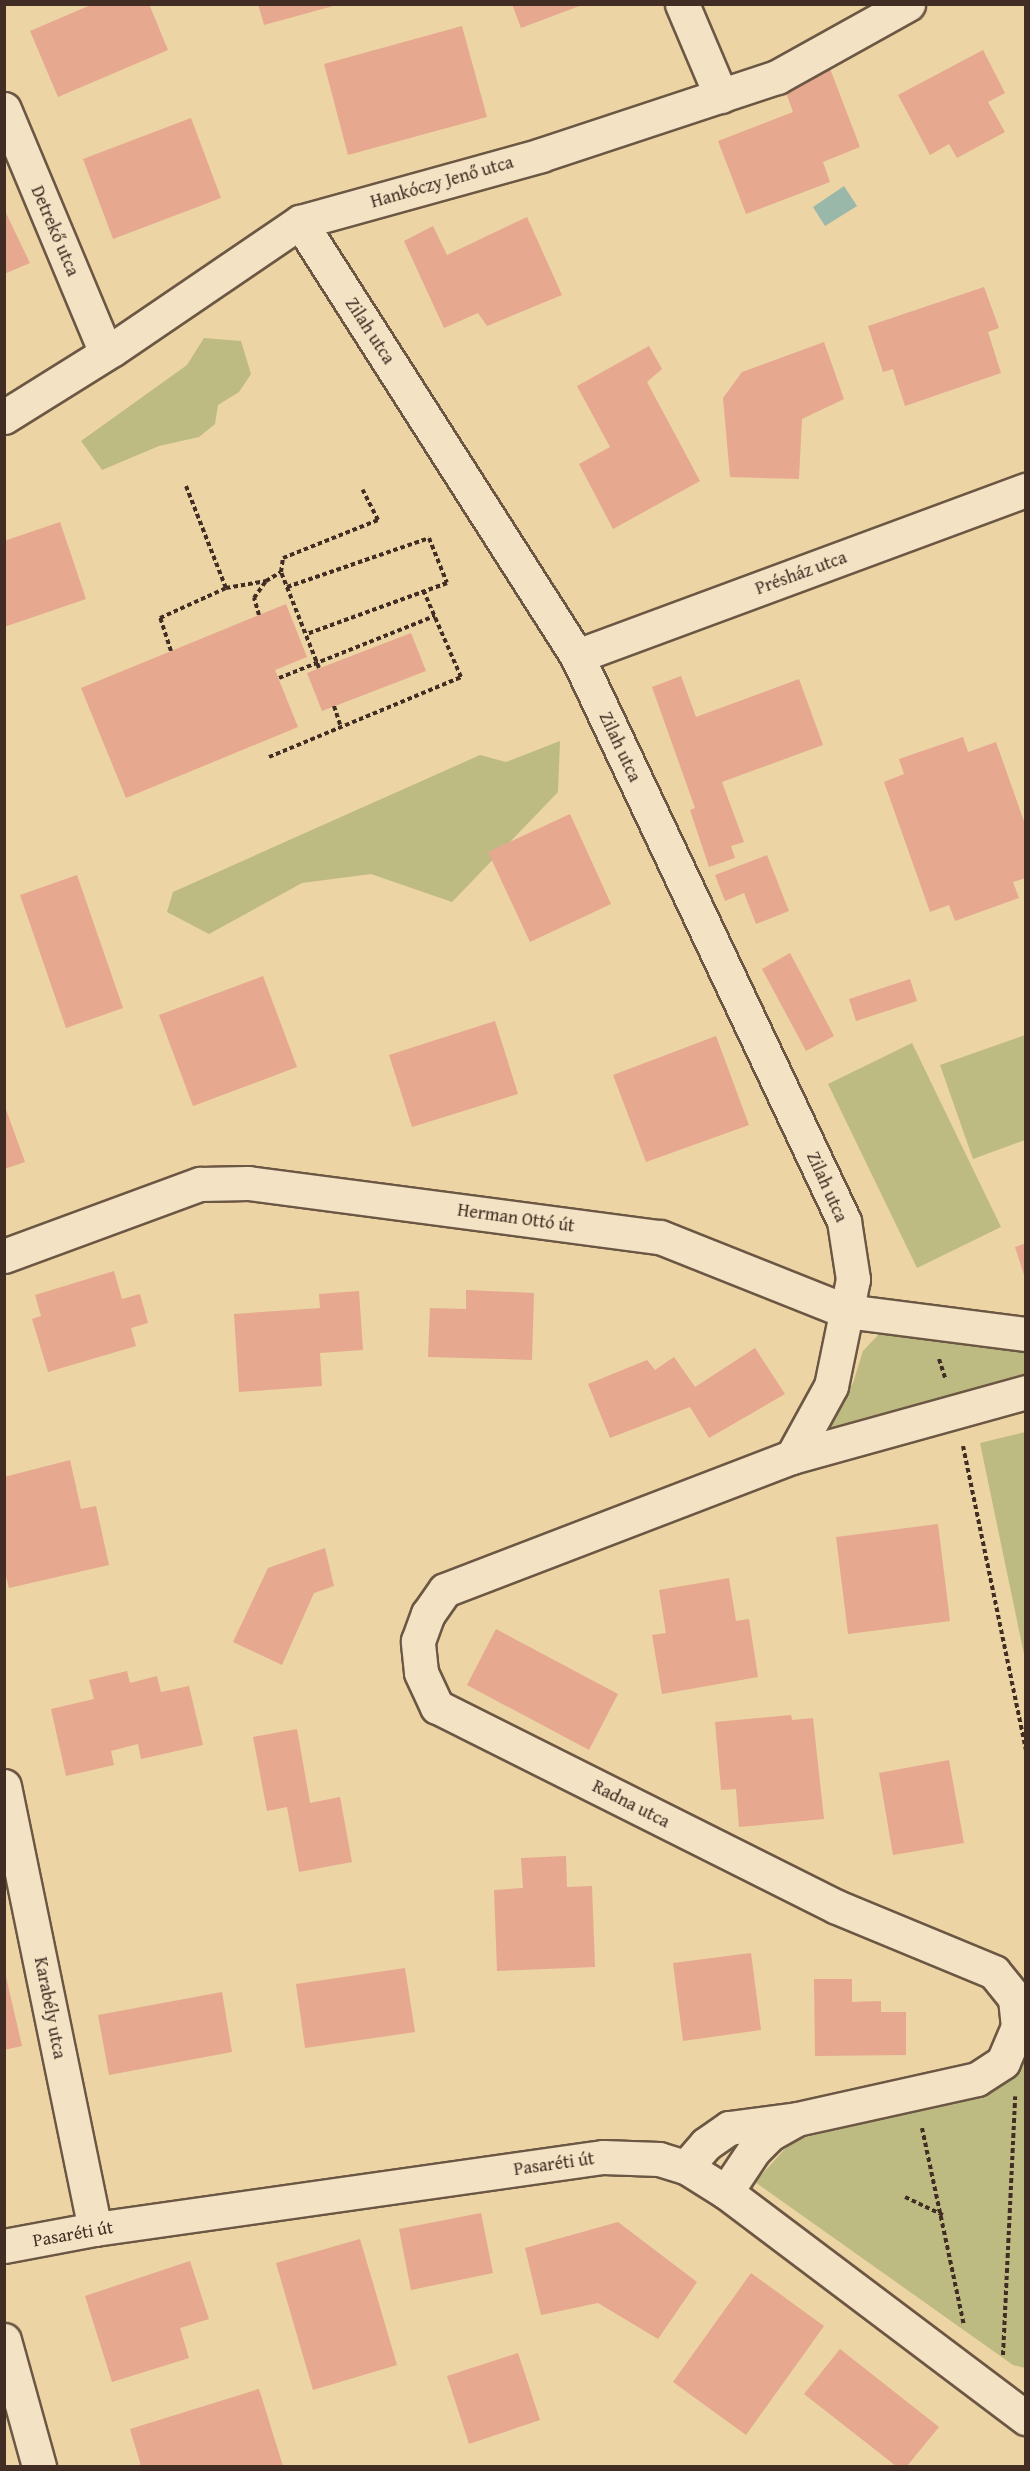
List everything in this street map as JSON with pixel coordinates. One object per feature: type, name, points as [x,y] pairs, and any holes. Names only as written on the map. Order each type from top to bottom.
[{"type":"street","points":[[682,4],[721,96]]},
{"type":"street","name":"Hankóczy Jenő utca","points":[[4,417],[106,353],[300,222],[541,155],[777,77],[909,4]]},
{"type":"street","name":"Detrekő utca","points":[[4,109],[106,353]]},
{"type":"street","name":"Zilah utca","points":[[300,222],[577,656],[844,1221],[853,1279],[846,1311]]},
{"type":"street","name":"Présház utca","points":[[577,656],[1026,490]]},
{"type":"street","name":"Herman Ottó út","points":[[4,1256],[200,1184],[248,1183],[660,1237],[846,1311],[1026,1334]]},
{"type":"street","points":[[792,1457],[831,1386],[846,1311]]},
{"type":"street","points":[[956,1413],[1026,1392]]},
{"type":"street","name":"Radna utca","points":[[686,2167],[706,2144],[729,2128],[797,2119],[977,2079],[1003,2062],[1018,2027],[1015,1998],[994,1972],[835,1906],[437,1707],[421,1672],[418,1641],[428,1614],[445,1590],[792,1457],[956,1413]]},
{"type":"street","name":"Karabély utca","points":[[4,1786],[95,2229]]},
{"type":"street","name":"Radna utca","points":[[726,2192],[754,2150],[770,2134],[797,2119]]},
{"type":"street","name":"Pasaréti út","points":[[4,2246],[95,2229],[603,2157],[659,2159],[686,2167],[726,2192],[1013,2409]]},
{"type":"street","points":[[4,2340],[39,2466]]},
{"type":"path","points":[[186,486],[226,588]]},
{"type":"path","points":[[319,668],[281,572],[283,558],[378,520],[363,490]]},
{"type":"path","points":[[287,587],[429,538],[447,584],[307,634]]},
{"type":"path","points":[[171,651],[160,618],[226,588],[266,581],[281,572]]},
{"type":"path","points":[[259,615],[254,598],[266,581]]},
{"type":"path","points":[[269,757],[461,677],[424,592]]},
{"type":"path","points":[[279,678],[317,660],[435,616]]},
{"type":"path","points":[[334,706],[342,727]]},
{"type":"path","points":[[927,1321],[956,1413]]},
{"type":"path","points":[[967,1466],[1026,1751]]},
{"type":"path","points":[[1013,2409],[1016,2085]]},
{"type":"path","points":[[918,2092],[924,2150],[943,2215],[974,2380]]},
{"type":"path","points":[[905,2198],[943,2215]]},
{"type":"shaded area","points":[[844,186],[857,206],[825,226],[813,207]]},
{"type":"shaded area","points":[[204,338],[241,341],[251,374],[239,392],[218,405],[215,424],[199,437],[159,446],[102,470],[81,441],[187,365]]},
{"type":"shaded area","points":[[560,741],[558,792],[452,902],[371,874],[302,883],[209,934],[167,912],[173,892],[480,755],[506,762]]},
{"type":"shaded area","points":[[1025,1035],[1025,1140],[973,1159],[940,1065]]},
{"type":"shaded area","points":[[912,1043],[1001,1227],[917,1268],[828,1084]]},
{"type":"shaded area","points":[[881,1332],[1025,1352],[1025,1375],[821,1434],[853,1383],[863,1351]]},
{"type":"shaded area","points":[[1026,1432],[1025,1659],[980,1443]]},
{"type":"shaded area","points":[[1025,2062],[1025,2368],[1013,2365],[755,2182],[792,2141],[978,2093]]},
{"type":"building","points":[[93,4],[149,4],[168,50],[58,97],[30,31]]},
{"type":"building","points":[[258,4],[336,4],[337,5],[264,25]]},
{"type":"building","points":[[512,4],[582,4],[582,5],[521,28]]},
{"type":"building","points":[[462,26],[487,117],[348,155],[324,64]]},
{"type":"building","points":[[983,50],[1005,93],[988,102],[1005,132],[957,158],[949,144],[930,155],[898,95]]},
{"type":"building","points":[[829,66],[860,147],[823,162],[830,182],[746,214],[718,141],[793,112],[783,84]]},
{"type":"building","points":[[191,118],[221,198],[113,239],[83,159]]},
{"type":"building","points":[[4,209],[30,263],[4,274]]},
{"type":"building","points":[[527,217],[562,295],[487,326],[478,313],[444,328],[404,241],[433,226],[447,255]]},
{"type":"building","points":[[984,287],[999,328],[988,332],[1001,373],[905,406],[893,369],[883,372],[868,326]]},
{"type":"building","points":[[824,342],[844,399],[802,419],[799,479],[730,477],[723,398],[742,372]]},
{"type":"building","points":[[649,346],[662,369],[647,382],[700,481],[613,529],[579,464],[610,447],[577,386]]},
{"type":"building","points":[[60,522],[86,599],[4,627],[4,541]]},
{"type":"building","points":[[286,604],[307,657],[275,670],[298,727],[126,798],[81,688]]},
{"type":"building","points":[[411,633],[426,671],[322,711],[307,673]]},
{"type":"building","points":[[681,676],[696,717],[799,679],[823,745],[722,782],[744,842],[731,846],[735,858],[709,867],[690,810],[695,808],[652,687]]},
{"type":"building","points":[[963,737],[968,752],[996,742],[1026,827],[1026,878],[1013,882],[1019,898],[955,921],[949,905],[930,912],[884,782],[904,774],[899,759]]},
{"type":"building","points":[[570,814],[611,904],[530,942],[488,852]]},
{"type":"building","points":[[767,855],[789,911],[756,924],[744,893],[725,901],[715,875]]},
{"type":"building","points":[[77,875],[123,1008],[66,1028],[20,895]]},
{"type":"building","points":[[790,953],[834,1036],[806,1051],[762,969]]},
{"type":"building","points":[[263,976],[297,1067],[193,1106],[159,1015]]},
{"type":"building","points":[[910,979],[917,1001],[856,1021],[849,999]]},
{"type":"building","points":[[495,1021],[518,1094],[412,1127],[389,1055]]},
{"type":"building","points":[[716,1036],[749,1125],[646,1162],[613,1075]]},
{"type":"building","points":[[4,1104],[25,1162],[4,1169]]},
{"type":"building","points":[[1026,1243],[1026,1278],[1025,1278],[1015,1247]]},
{"type":"building","points":[[114,1271],[122,1299],[140,1294],[148,1323],[131,1328],[136,1346],[48,1372],[32,1319],[41,1316],[35,1295]]},
{"type":"building","points":[[466,1290],[534,1293],[532,1360],[428,1357],[430,1308],[466,1309]]},
{"type":"building","points":[[359,1291],[363,1350],[320,1353],[322,1386],[239,1392],[234,1314],[320,1308],[319,1294]]},
{"type":"building","points":[[755,1348],[785,1394],[709,1438],[690,1407],[610,1438],[588,1384],[647,1360],[655,1370],[674,1357],[695,1387]]},
{"type":"building","points":[[70,1460],[81,1509],[96,1506],[109,1565],[9,1588],[4,1569],[4,1477]]},
{"type":"building","points":[[938,1524],[950,1621],[848,1634],[836,1537]]},
{"type":"building","points":[[325,1548],[334,1586],[314,1593],[282,1665],[233,1642],[268,1568]]},
{"type":"building","points":[[729,1578],[736,1621],[749,1619],[758,1677],[662,1694],[652,1635],[666,1633],[659,1590]]},
{"type":"building","points":[[496,1629],[618,1694],[589,1750],[467,1685]]},
{"type":"building","points":[[127,1671],[130,1683],[157,1676],[161,1692],[189,1686],[203,1745],[141,1759],[138,1744],[111,1751],[114,1765],[66,1776],[51,1709],[94,1699],[89,1680]]},
{"type":"building","points":[[791,1715],[792,1720],[813,1718],[824,1819],[739,1827],[736,1789],[721,1790],[715,1722]]},
{"type":"building","points":[[297,1729],[310,1803],[340,1797],[352,1862],[299,1872],[287,1807],[267,1811],[253,1737]]},
{"type":"building","points":[[949,1760],[964,1843],[893,1855],[879,1773]]},
{"type":"building","points":[[566,1856],[567,1887],[592,1886],[595,1967],[497,1971],[494,1890],[523,1888],[521,1858]]},
{"type":"building","points":[[751,1953],[761,2030],[683,2041],[673,1963]]},
{"type":"building","points":[[4,1968],[22,2046],[4,2050]]},
{"type":"building","points":[[405,1968],[415,2032],[305,2048],[296,1984]]},
{"type":"building","points":[[814,1979],[852,1979],[852,2002],[881,2001],[881,2012],[906,2012],[906,2055],[815,2056]]},
{"type":"building","points":[[222,1992],[232,2052],[109,2075],[98,2015]]},
{"type":"building","points":[[481,2213],[493,2273],[411,2290],[399,2229]]},
{"type":"building","points":[[618,2222],[697,2282],[658,2339],[598,2303],[541,2315],[525,2248]]},
{"type":"building","points":[[360,2239],[397,2365],[313,2390],[276,2263]]},
{"type":"building","points":[[190,2261],[209,2319],[180,2328],[189,2358],[112,2382],[85,2296]]},
{"type":"building","points":[[751,2273],[824,2326],[746,2435],[673,2382]]},
{"type":"building","points":[[840,2349],[939,2427],[907,2466],[896,2466],[804,2394]]},
{"type":"building","points":[[518,2353],[540,2420],[469,2444],[447,2376]]},
{"type":"building","points":[[259,2389],[283,2466],[141,2466],[130,2429]]}]
